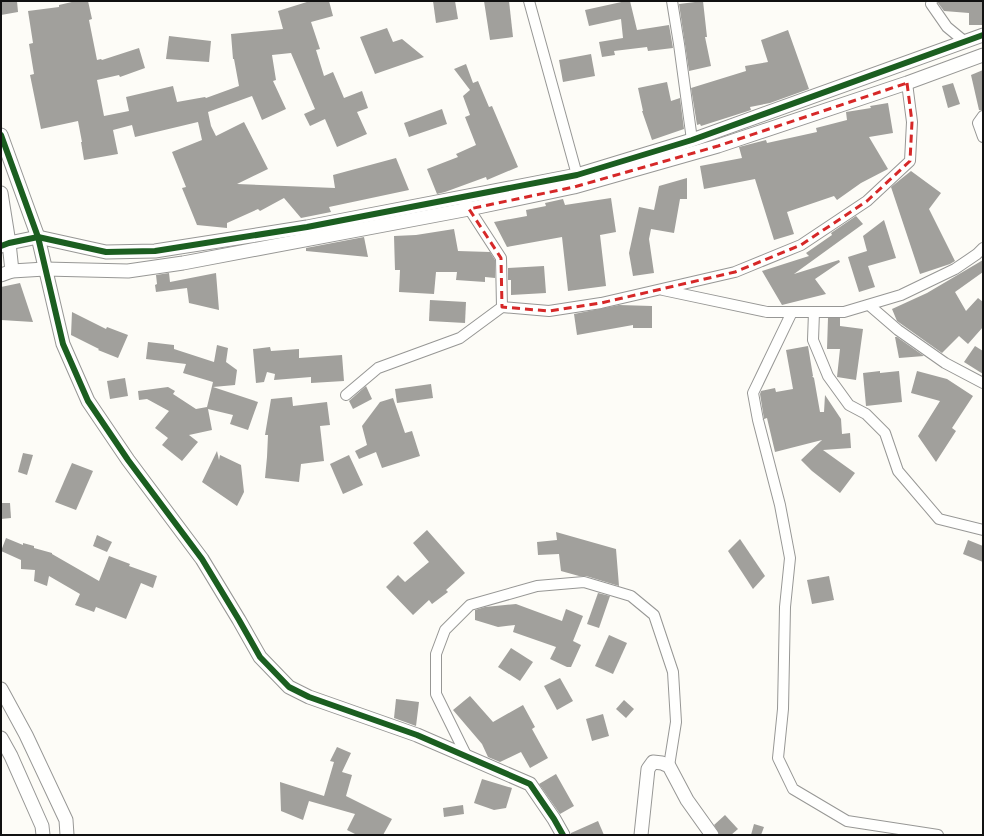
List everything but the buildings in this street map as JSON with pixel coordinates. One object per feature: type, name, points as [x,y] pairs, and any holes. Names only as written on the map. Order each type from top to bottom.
[{"type":"street","points":[[529,1],[577,175]]},
{"type":"street","points":[[672,1],[692,140]]},
{"type":"street","points":[[932,1],[931,4],[947,27],[964,41]]},
{"type":"street","points":[[5,244],[38,237],[106,252],[155,251],[307,227],[577,175],[692,140],[983,35]]},
{"type":"street","points":[[1,193],[6,273],[45,269],[136,270],[183,263],[470,209],[574,187],[718,146],[983,56]]},
{"type":"street","points":[[346,395],[378,368],[460,338],[502,307],[548,311],[601,303],[735,272],[801,245],[867,201],[910,161],[912,122],[907,83]]},
{"type":"street","points":[[983,116],[978,123],[983,137]]},
{"type":"street","points":[[1,135],[38,237],[62,344],[88,401],[128,460],[202,559],[260,657],[289,687],[309,697],[417,735],[530,784],[563,835]]},
{"type":"street","points":[[462,198],[501,258],[502,307]]},
{"type":"street","points":[[659,289],[767,312],[844,312],[901,295],[948,272],[977,254],[983,248]]},
{"type":"street","points":[[869,304],[898,330],[945,363],[983,383]]},
{"type":"street","points":[[792,312],[754,393],[758,420],[780,505],[790,558],[785,606],[783,709],[778,758],[793,789],[847,821],[938,835]]},
{"type":"street","points":[[814,312],[813,340],[828,376],[849,405],[866,414],[885,433],[898,471],[939,519],[983,530]]},
{"type":"street","points":[[466,755],[436,694],[436,654],[446,630],[470,605],[537,586],[584,582],[631,596],[654,615],[673,672],[676,722],[669,766],[687,800],[712,835]]},
{"type":"street","points":[[1,689],[26,734],[66,820],[66,835]]},
{"type":"street","points":[[1,738],[11,756],[39,819],[42,826],[43,835]]},
{"type":"street","points":[[641,835],[648,769],[653,762],[662,763],[669,766]]},
{"type":"highlighted area","points":[[907,83],[912,122],[910,161],[867,201],[801,245],[735,272],[601,303],[549,311],[502,307],[501,258],[469,209],[574,187],[718,146]]},
{"type":"cycle path","points":[[1,246],[38,237],[106,252],[155,251],[307,227],[577,175],[692,140],[983,35]]},
{"type":"cycle path","points":[[1,135],[38,237],[63,344],[88,401],[128,460],[202,559],[260,657],[289,687],[309,697],[417,735],[530,784],[563,835]]}]
